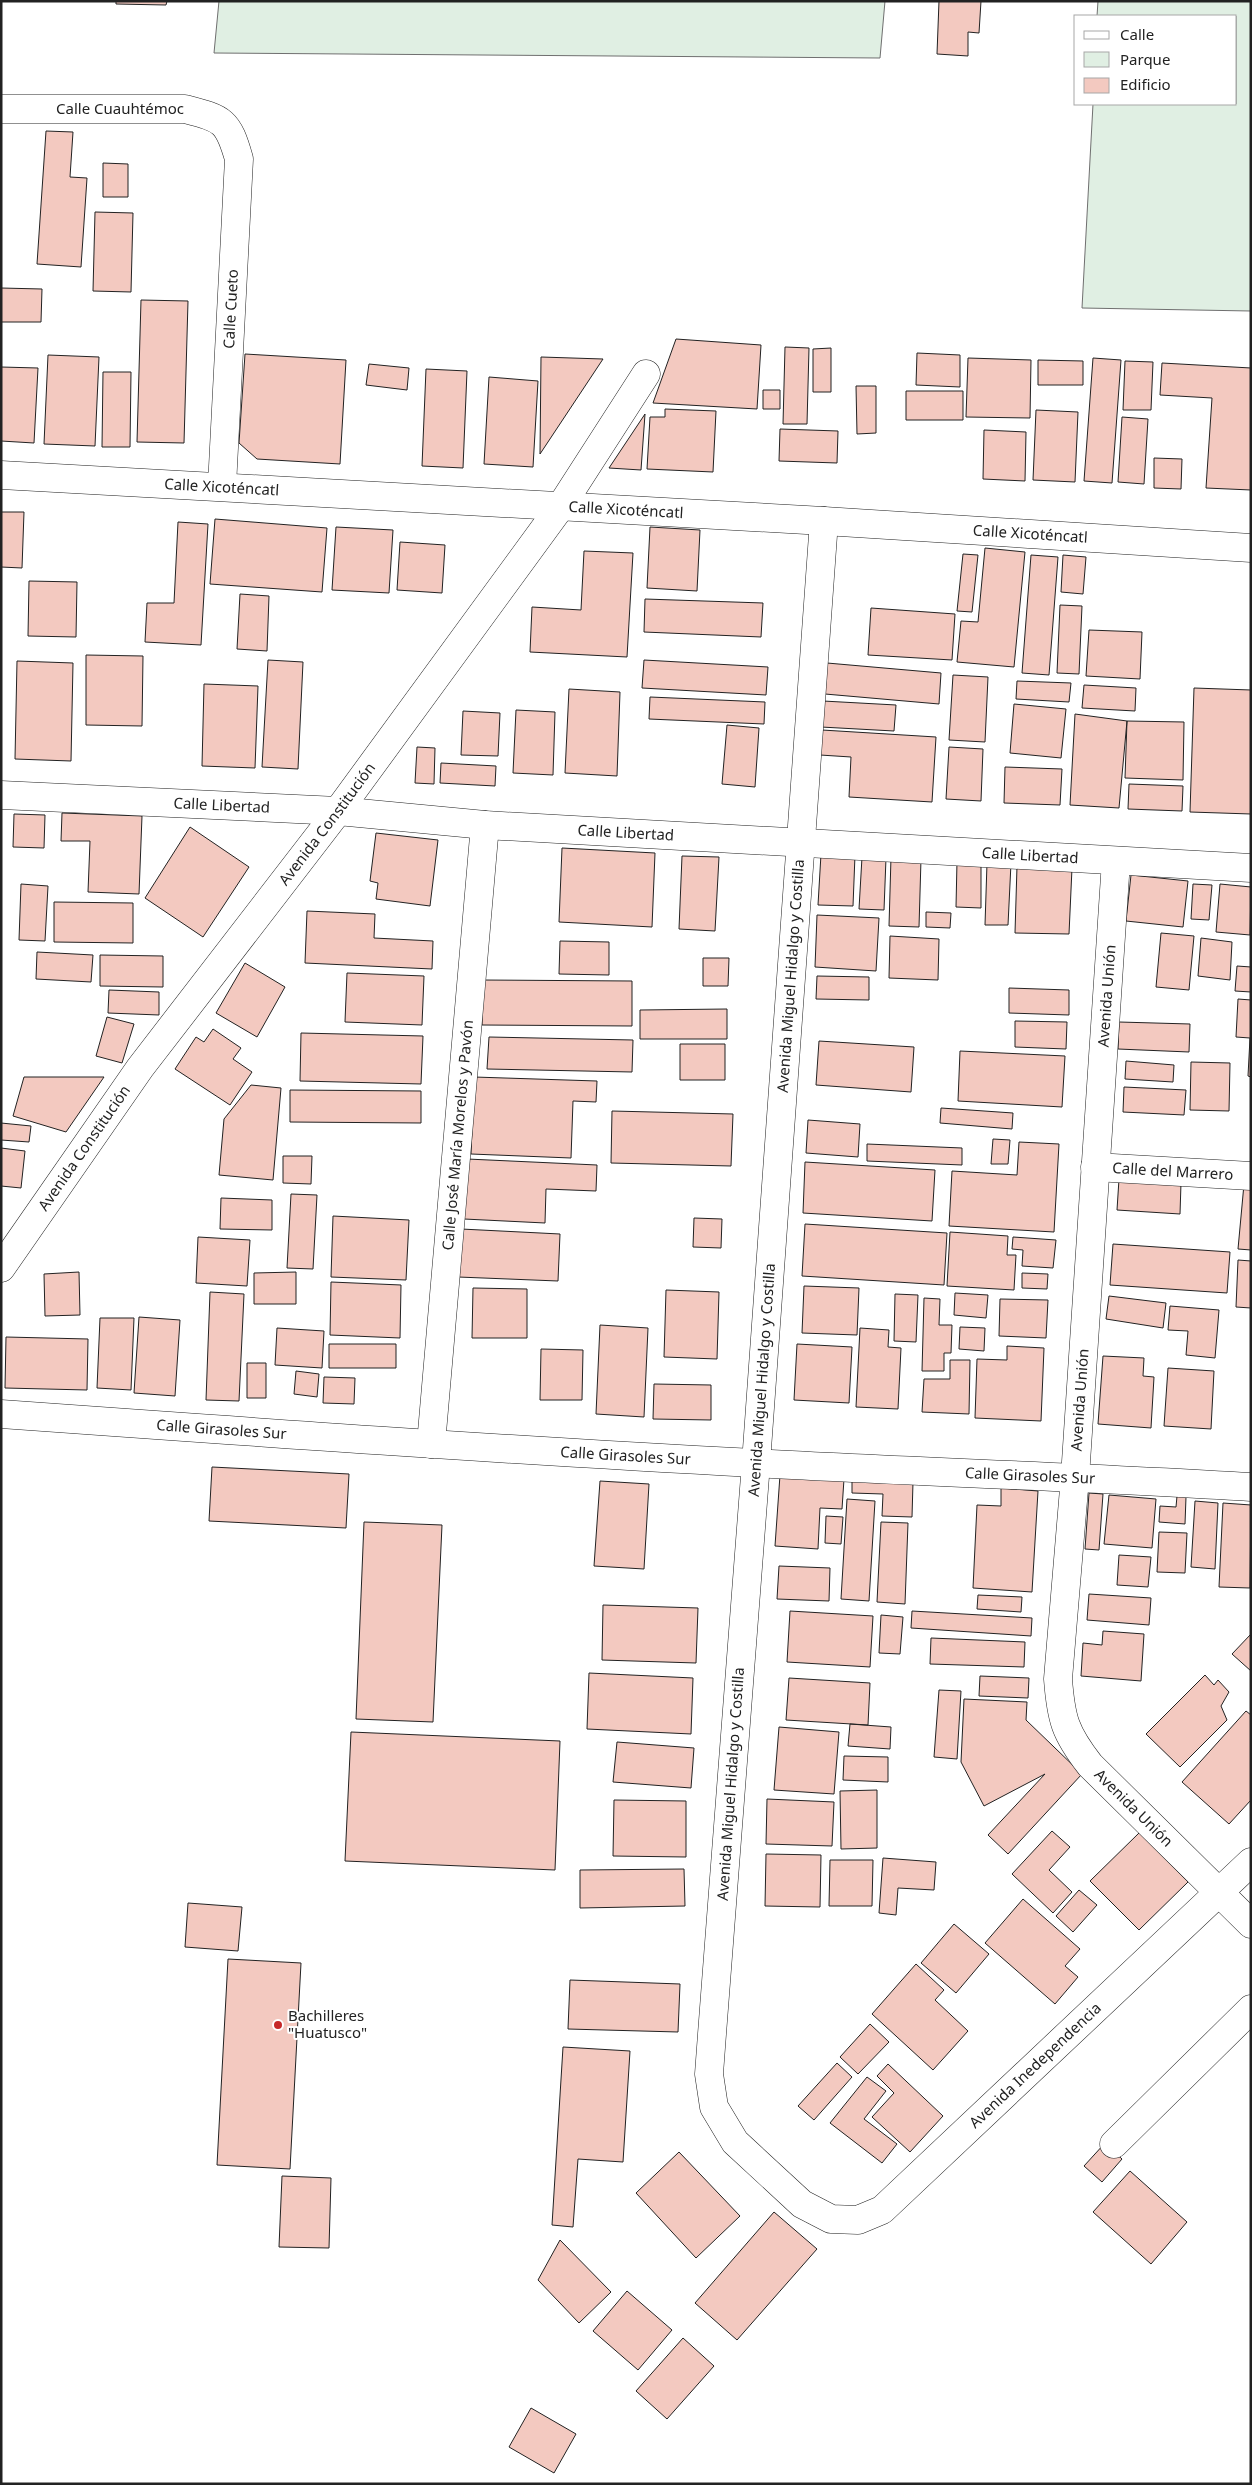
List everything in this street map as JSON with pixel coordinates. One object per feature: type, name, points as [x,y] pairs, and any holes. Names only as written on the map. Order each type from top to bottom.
[{"type":"street","name":"Calle Cuauhtémoc","points":[[1,109],[185,109],[214,116],[232,132]]},
{"type":"street","name":"Calle Cueto","points":[[222,486],[239,159],[232,132]]},
{"type":"street","name":"Avenida Constitución","points":[[1,1268],[140,1068],[338,811],[561,506],[646,374]]},
{"type":"street","name":"Calle Xicoténcatl","points":[[1,475],[824,520],[1251,548]]},
{"type":"street","name":"Avenida Miguel Hidalgo y Costilla","points":[[802,2204],[735,2142],[714,2107],[709,2074],[756,1464],[824,520]]},
{"type":"street","name":"Calle Libertad","points":[[1,794],[338,811],[485,825],[801,841],[1251,868]]},
{"type":"street","name":"Calle José María Morelos y Pavón","points":[[431,1444],[485,825]]},
{"type":"street","name":"Avenida Unión","points":[[1116,861],[1075,1477],[1058,1679],[1060,1709],[1071,1741],[1090,1765],[1251,1924]]},
{"type":"street","name":"Calle del Marrero","points":[[1095,1167],[1251,1176]]},
{"type":"street","name":"Calle Girasoles Sur","points":[[1,1414],[431,1444],[756,1464],[1075,1477],[1251,1487]]},
{"type":"street","name":"Avenida Inedependencia","points":[[802,2204],[830,2219],[858,2220],[882,2210],[1251,1862]]},
{"type":"street","points":[[1114,2144],[1251,2008]]},
{"type":"green space","points":[[219,1],[885,1],[880,58],[214,53]]},
{"type":"green space","points":[[1098,1],[1251,1],[1251,311],[1082,308],[1093,105],[1237,105],[1237,15],[1097,15]]},
{"type":"building","points":[[116,1],[167,1],[166,5],[116,4]]},
{"type":"building","points":[[939,1],[981,1],[979,33],[968,32],[968,56],[937,54]]},
{"type":"building","points":[[46,131],[73,132],[70,177],[87,178],[81,267],[37,264]]},
{"type":"building","points":[[103,163],[128,164],[128,197],[103,197]]},
{"type":"building","points":[[95,212],[133,213],[131,292],[93,291]]},
{"type":"building","points":[[1,288],[42,289],[41,322],[1,322]]},
{"type":"building","points":[[141,300],[188,301],[184,443],[137,442]]},
{"type":"building","points":[[676,339],[761,345],[757,409],[653,403]]},
{"type":"building","points":[[785,347],[809,348],[807,424],[783,424]]},
{"type":"building","points":[[831,348],[831,392],[813,392],[813,349]]},
{"type":"building","points":[[917,353],[960,355],[960,387],[916,385]]},
{"type":"building","points":[[245,354],[346,360],[340,464],[257,459],[239,443]]},
{"type":"building","points":[[48,355],[99,357],[95,446],[44,444]]},
{"type":"building","points":[[541,357],[603,359],[540,454]]},
{"type":"building","points":[[968,358],[1031,360],[1030,418],[966,417]]},
{"type":"building","points":[[1093,358],[1121,360],[1112,483],[1084,481]]},
{"type":"building","points":[[1038,360],[1083,361],[1083,385],[1038,385]]},
{"type":"building","points":[[1125,361],[1153,362],[1151,410],[1123,410]]},
{"type":"building","points":[[1162,363],[1251,368],[1251,490],[1206,488],[1212,398],[1160,395]]},
{"type":"building","points":[[369,364],[409,368],[407,390],[366,385]]},
{"type":"building","points":[[1,367],[38,368],[34,443],[1,441]]},
{"type":"building","points":[[426,369],[467,371],[463,468],[422,466]]},
{"type":"building","points":[[103,372],[131,372],[130,447],[102,447]]},
{"type":"building","points":[[489,377],[538,381],[533,467],[484,464]]},
{"type":"building","points":[[856,386],[876,386],[876,433],[857,434]]},
{"type":"building","points":[[763,390],[780,390],[780,409],[763,409]]},
{"type":"building","points":[[906,391],[963,391],[963,420],[906,420]]},
{"type":"building","points":[[665,409],[716,411],[713,472],[647,469],[650,417],[665,417]]},
{"type":"building","points":[[1036,410],[1078,412],[1075,482],[1033,480]]},
{"type":"building","points":[[645,414],[641,470],[609,468]]},
{"type":"building","points":[[1122,417],[1148,419],[1144,484],[1118,482]]},
{"type":"building","points":[[780,429],[838,431],[837,463],[779,461]]},
{"type":"building","points":[[984,430],[1026,432],[1025,481],[983,479]]},
{"type":"building","points":[[1154,458],[1182,459],[1181,489],[1154,488]]},
{"type":"building","points":[[1,512],[24,512],[22,568],[1,567]]},
{"type":"building","points":[[215,519],[327,528],[322,592],[210,584]]},
{"type":"building","points":[[178,522],[208,524],[201,645],[145,642],[147,603],[174,603]]},
{"type":"building","points":[[336,527],[393,530],[389,593],[332,590]]},
{"type":"building","points":[[650,527],[700,530],[697,591],[647,588]]},
{"type":"building","points":[[400,542],[445,545],[442,593],[397,590]]},
{"type":"building","points":[[985,548],[1025,552],[1014,667],[957,662],[961,621],[978,622]]},
{"type":"building","points":[[584,551],[633,553],[627,657],[530,652],[532,607],[581,610]]},
{"type":"building","points":[[963,554],[978,555],[972,612],[957,611]]},
{"type":"building","points":[[1031,555],[1058,557],[1049,675],[1022,673]]},
{"type":"building","points":[[1063,555],[1086,557],[1083,594],[1061,592]]},
{"type":"building","points":[[29,581],[77,582],[76,637],[28,636]]},
{"type":"building","points":[[240,594],[269,596],[267,651],[237,649]]},
{"type":"building","points":[[645,599],[763,603],[761,637],[644,632]]},
{"type":"building","points":[[1060,605],[1082,606],[1079,674],[1057,673]]},
{"type":"building","points":[[871,608],[955,614],[952,660],[868,655]]},
{"type":"building","points":[[1089,630],[1142,632],[1140,679],[1086,676]]},
{"type":"building","points":[[86,655],[143,656],[142,726],[86,725]]},
{"type":"building","points":[[268,660],[303,662],[298,769],[262,767]]},
{"type":"building","points":[[644,660],[768,667],[766,695],[642,688]]},
{"type":"building","points":[[17,661],[73,663],[71,761],[15,759]]},
{"type":"building","points":[[827,663],[941,673],[939,704],[825,694]]},
{"type":"building","points":[[953,675],[988,677],[985,742],[949,740]]},
{"type":"building","points":[[1017,681],[1071,683],[1069,702],[1016,699]]},
{"type":"building","points":[[204,684],[258,686],[255,768],[202,766]]},
{"type":"building","points":[[1084,685],[1136,688],[1135,711],[1082,708]]},
{"type":"building","points":[[1194,688],[1251,690],[1251,814],[1190,812]]},
{"type":"building","points":[[569,689],[620,692],[617,776],[565,773]]},
{"type":"building","points":[[650,697],[765,702],[764,724],[649,719]]},
{"type":"building","points":[[823,701],[896,705],[894,731],[821,727]]},
{"type":"building","points":[[1014,704],[1066,709],[1061,758],[1010,753]]},
{"type":"building","points":[[516,710],[555,712],[553,775],[513,773]]},
{"type":"building","points":[[463,711],[500,713],[498,756],[461,755]]},
{"type":"building","points":[[1075,714],[1127,721],[1119,808],[1070,805]]},
{"type":"building","points":[[1127,721],[1184,722],[1183,780],[1125,778]]},
{"type":"building","points":[[727,725],[759,728],[755,787],[722,784]]},
{"type":"building","points":[[822,730],[936,737],[932,802],[849,797],[851,757],[820,755]]},
{"type":"building","points":[[417,747],[435,748],[434,784],[415,783]]},
{"type":"building","points":[[949,747],[983,749],[981,801],[946,799]]},
{"type":"building","points":[[441,763],[496,766],[495,786],[440,783]]},
{"type":"building","points":[[1005,767],[1062,769],[1060,805],[1004,803]]},
{"type":"building","points":[[1129,784],[1183,786],[1182,811],[1128,809]]},
{"type":"building","points":[[62,813],[142,816],[139,894],[88,892],[90,841],[61,841]]},
{"type":"building","points":[[14,814],[45,815],[44,848],[13,847]]},
{"type":"building","points":[[190,827],[249,867],[203,937],[145,898]]},
{"type":"building","points":[[376,833],[438,840],[430,906],[376,899],[378,883],[370,881]]},
{"type":"building","points":[[562,848],[655,853],[652,927],[559,922]]},
{"type":"building","points":[[821,854],[855,855],[853,906],[818,905]]},
{"type":"building","points":[[682,856],[719,857],[715,931],[679,929]]},
{"type":"building","points":[[862,857],[886,858],[884,910],[859,909]]},
{"type":"building","points":[[891,857],[921,859],[919,927],[889,926]]},
{"type":"building","points":[[957,861],[981,862],[981,908],[956,907]]},
{"type":"building","points":[[987,863],[1011,863],[1008,925],[985,925]]},
{"type":"building","points":[[1017,866],[1072,868],[1069,934],[1015,933]]},
{"type":"building","points":[[1131,875],[1188,881],[1183,927],[1126,921]]},
{"type":"building","points":[[21,884],[48,886],[45,941],[19,940]]},
{"type":"building","points":[[1193,884],[1212,885],[1209,920],[1191,919]]},
{"type":"building","points":[[1220,884],[1251,887],[1250,935],[1216,932]]},
{"type":"building","points":[[54,902],[133,903],[133,943],[54,942]]},
{"type":"building","points":[[307,911],[375,914],[374,938],[433,941],[432,969],[305,963]]},
{"type":"building","points":[[926,912],[951,913],[950,928],[926,927]]},
{"type":"building","points":[[817,915],[879,918],[876,971],[815,967]]},
{"type":"building","points":[[1161,933],[1194,936],[1189,990],[1156,987]]},
{"type":"building","points":[[890,936],[939,939],[938,980],[889,978]]},
{"type":"building","points":[[1201,938],[1232,942],[1230,980],[1198,976]]},
{"type":"building","points":[[560,941],[609,942],[609,975],[559,974]]},
{"type":"building","points":[[37,952],[93,955],[91,982],[36,979]]},
{"type":"building","points":[[100,955],[163,956],[163,987],[100,986]]},
{"type":"building","points":[[703,958],[729,958],[728,986],[703,986]]},
{"type":"building","points":[[245,963],[285,987],[257,1037],[216,1013]]},
{"type":"building","points":[[1237,966],[1251,967],[1251,992],[1235,991]]},
{"type":"building","points":[[347,973],[424,976],[422,1025],[345,1022]]},
{"type":"building","points":[[817,976],[869,977],[869,1000],[816,999]]},
{"type":"building","points":[[482,980],[632,981],[632,1026],[482,1025]]},
{"type":"building","points":[[1009,988],[1069,990],[1069,1015],[1009,1013]]},
{"type":"building","points":[[109,990],[159,992],[159,1015],[108,1013]]},
{"type":"building","points":[[1238,999],[1251,1000],[1251,1077],[1248,1076],[1250,1038],[1236,1037]]},
{"type":"building","points":[[727,1009],[727,1039],[640,1039],[640,1010]]},
{"type":"building","points":[[107,1017],[134,1024],[122,1063],[96,1056]]},
{"type":"building","points":[[1015,1021],[1067,1022],[1066,1049],[1015,1047]]},
{"type":"building","points":[[1119,1022],[1190,1024],[1189,1052],[1118,1049]]},
{"type":"building","points":[[213,1029],[241,1048],[233,1059],[252,1072],[230,1105],[175,1069],[196,1037],[204,1042]]},
{"type":"building","points":[[301,1033],[423,1036],[421,1084],[300,1081]]},
{"type":"building","points":[[489,1037],[633,1040],[632,1072],[487,1069]]},
{"type":"building","points":[[819,1041],[914,1047],[911,1092],[816,1085]]},
{"type":"building","points":[[680,1044],[725,1044],[725,1080],[680,1080]]},
{"type":"building","points":[[960,1051],[1065,1056],[1062,1107],[958,1101]]},
{"type":"building","points":[[1126,1061],[1174,1065],[1173,1082],[1125,1079]]},
{"type":"building","points":[[1191,1062],[1230,1063],[1229,1111],[1190,1110]]},
{"type":"building","points":[[24,1077],[104,1077],[66,1132],[13,1116]]},
{"type":"building","points":[[474,1077],[597,1081],[596,1102],[573,1101],[571,1158],[471,1154]]},
{"type":"building","points":[[251,1085],[281,1088],[273,1180],[219,1175],[224,1119]]},
{"type":"building","points":[[1124,1087],[1186,1090],[1184,1115],[1123,1112]]},
{"type":"building","points":[[290,1090],[421,1091],[421,1123],[290,1122]]},
{"type":"building","points":[[941,1108],[1013,1113],[1012,1129],[940,1123]]},
{"type":"building","points":[[612,1111],[733,1114],[731,1166],[611,1163]]},
{"type":"building","points":[[808,1120],[860,1124],[858,1157],[806,1153]]},
{"type":"building","points":[[1,1123],[31,1126],[29,1142],[1,1140]]},
{"type":"building","points":[[993,1139],[1010,1140],[1008,1164],[991,1164]]},
{"type":"building","points":[[1019,1142],[1059,1144],[1054,1232],[949,1226],[952,1171],[1017,1175]]},
{"type":"building","points":[[867,1144],[962,1148],[962,1165],[867,1161]]},
{"type":"building","points":[[1,1148],[25,1151],[21,1188],[1,1186]]},
{"type":"building","points":[[283,1156],[312,1156],[311,1184],[283,1183]]},
{"type":"building","points":[[467,1159],[597,1165],[596,1191],[546,1189],[545,1223],[464,1219]]},
{"type":"building","points":[[805,1162],[935,1170],[932,1221],[803,1213]]},
{"type":"building","points":[[1119,1179],[1181,1183],[1180,1214],[1117,1210]]},
{"type":"building","points":[[1244,1184],[1251,1184],[1251,1250],[1238,1249]]},
{"type":"building","points":[[291,1194],[317,1195],[313,1269],[287,1268]]},
{"type":"building","points":[[221,1198],[272,1200],[272,1230],[220,1229]]},
{"type":"building","points":[[333,1216],[409,1220],[406,1280],[331,1277]]},
{"type":"building","points":[[694,1218],[722,1219],[721,1248],[693,1247]]},
{"type":"building","points":[[805,1224],[947,1233],[944,1285],[802,1276]]},
{"type":"building","points":[[461,1229],[560,1234],[558,1281],[458,1277]]},
{"type":"building","points":[[950,1232],[1008,1236],[1007,1255],[1016,1255],[1014,1290],[947,1286]]},
{"type":"building","points":[[198,1237],[250,1240],[247,1286],[196,1283]]},
{"type":"building","points":[[1013,1237],[1056,1240],[1053,1268],[1022,1266],[1023,1250],[1012,1249]]},
{"type":"building","points":[[1113,1244],[1230,1252],[1227,1293],[1110,1285]]},
{"type":"building","points":[[1238,1260],[1251,1261],[1251,1308],[1236,1307]]},
{"type":"building","points":[[79,1272],[80,1315],[45,1316],[44,1274]]},
{"type":"building","points":[[296,1272],[296,1304],[254,1304],[254,1273]]},
{"type":"building","points":[[1022,1273],[1048,1274],[1047,1289],[1022,1288]]},
{"type":"building","points":[[331,1282],[401,1285],[400,1338],[330,1335]]},
{"type":"building","points":[[804,1286],[859,1288],[857,1335],[802,1333]]},
{"type":"building","points":[[473,1288],[527,1289],[527,1338],[472,1338]]},
{"type":"building","points":[[666,1290],[719,1292],[717,1359],[664,1357]]},
{"type":"building","points":[[210,1292],[244,1294],[239,1401],[206,1400]]},
{"type":"building","points":[[955,1293],[988,1295],[986,1318],[954,1315]]},
{"type":"building","points":[[895,1294],[918,1295],[916,1342],[894,1341]]},
{"type":"building","points":[[1109,1296],[1166,1303],[1163,1328],[1106,1319]]},
{"type":"building","points":[[924,1298],[940,1299],[939,1325],[952,1325],[951,1353],[944,1353],[944,1371],[922,1371]]},
{"type":"building","points":[[1000,1299],[1048,1300],[1046,1338],[999,1336]]},
{"type":"building","points":[[1170,1306],[1219,1310],[1215,1358],[1186,1355],[1188,1331],[1168,1330]]},
{"type":"building","points":[[139,1317],[180,1320],[175,1396],[134,1393]]},
{"type":"building","points":[[100,1318],[134,1318],[131,1390],[97,1388]]},
{"type":"building","points":[[600,1325],[648,1328],[644,1417],[596,1414]]},
{"type":"building","points":[[960,1327],[985,1328],[984,1351],[959,1349]]},
{"type":"building","points":[[277,1328],[324,1331],[322,1368],[275,1365]]},
{"type":"building","points":[[860,1328],[889,1330],[888,1347],[901,1348],[898,1409],[856,1407]]},
{"type":"building","points":[[6,1337],[88,1339],[87,1390],[5,1388]]},
{"type":"building","points":[[329,1344],[396,1344],[396,1368],[329,1368]]},
{"type":"building","points":[[797,1344],[852,1347],[849,1403],[794,1400]]},
{"type":"building","points":[[1007,1346],[1044,1348],[1041,1421],[975,1418],[977,1359],[1007,1360]]},
{"type":"building","points":[[541,1349],[583,1350],[582,1400],[540,1400]]},
{"type":"building","points":[[1103,1356],[1144,1358],[1143,1376],[1154,1377],[1151,1428],[1098,1424]]},
{"type":"building","points":[[950,1360],[970,1360],[969,1414],[922,1412],[924,1379],[950,1379]]},
{"type":"building","points":[[247,1363],[266,1363],[266,1398],[247,1398]]},
{"type":"building","points":[[1168,1368],[1214,1371],[1211,1429],[1164,1426]]},
{"type":"building","points":[[296,1371],[319,1374],[317,1397],[294,1394]]},
{"type":"building","points":[[324,1377],[355,1378],[354,1404],[323,1403]]},
{"type":"building","points":[[654,1384],[711,1385],[711,1420],[653,1419]]},
{"type":"building","points":[[212,1467],[349,1474],[346,1528],[209,1521]]},
{"type":"building","points":[[780,1475],[844,1479],[842,1509],[820,1508],[818,1549],[775,1546]]},
{"type":"building","points":[[852,1480],[913,1482],[912,1517],[882,1516],[883,1494],[852,1493]]},
{"type":"building","points":[[600,1481],[649,1484],[644,1569],[594,1566]]},
{"type":"building","points":[[1001,1488],[1038,1491],[1032,1592],[973,1588],[977,1505],[1001,1506]]},
{"type":"building","points":[[1089,1493],[1103,1494],[1099,1550],[1085,1549]]},
{"type":"building","points":[[1109,1495],[1156,1499],[1152,1548],[1104,1544]]},
{"type":"building","points":[[1177,1496],[1186,1497],[1185,1524],[1159,1522],[1160,1506],[1176,1507]]},
{"type":"building","points":[[847,1499],[875,1501],[869,1601],[841,1599]]},
{"type":"building","points":[[1195,1501],[1218,1503],[1215,1569],[1191,1567]]},
{"type":"building","points":[[1223,1503],[1251,1505],[1250,1588],[1219,1587]]},
{"type":"building","points":[[826,1516],[843,1517],[841,1544],[825,1543]]},
{"type":"building","points":[[364,1522],[442,1525],[433,1722],[356,1719]]},
{"type":"building","points":[[881,1522],[908,1523],[905,1604],[877,1602]]},
{"type":"building","points":[[1159,1532],[1187,1533],[1185,1573],[1157,1572]]},
{"type":"building","points":[[1119,1555],[1151,1557],[1148,1587],[1117,1585]]},
{"type":"building","points":[[779,1566],[830,1568],[829,1601],[777,1599]]},
{"type":"building","points":[[1089,1594],[1151,1598],[1149,1625],[1087,1620]]},
{"type":"building","points":[[978,1595],[1022,1597],[1021,1612],[977,1609]]},
{"type":"building","points":[[603,1605],[698,1608],[696,1663],[602,1660]]},
{"type":"building","points":[[790,1611],[873,1616],[870,1667],[787,1662]]},
{"type":"building","points":[[912,1611],[1032,1618],[1031,1636],[911,1628]]},
{"type":"building","points":[[881,1615],[903,1617],[900,1654],[879,1653]]},
{"type":"building","points":[[1103,1631],[1144,1634],[1141,1681],[1081,1676],[1083,1643],[1102,1645]]},
{"type":"building","points":[[1251,1634],[1251,1671],[1232,1654]]},
{"type":"building","points":[[931,1638],[1025,1642],[1024,1667],[930,1664]]},
{"type":"building","points":[[589,1673],[693,1678],[691,1734],[587,1729]]},
{"type":"building","points":[[1205,1675],[1214,1685],[1218,1680],[1229,1692],[1221,1706],[1227,1720],[1180,1767],[1146,1734]]},
{"type":"building","points":[[980,1676],[1029,1678],[1028,1698],[979,1696]]},
{"type":"building","points":[[789,1678],[870,1683],[868,1725],[786,1720]]},
{"type":"building","points":[[939,1690],[961,1691],[957,1759],[934,1757]]},
{"type":"building","points":[[964,1699],[1027,1702],[1026,1720],[1082,1774],[1008,1854],[988,1835],[1045,1774],[984,1806],[961,1762]]},
{"type":"building","points":[[1246,1711],[1251,1715],[1251,1800],[1229,1824],[1182,1782]]},
{"type":"building","points":[[850,1724],[891,1727],[890,1749],[848,1746]]},
{"type":"building","points":[[779,1727],[839,1732],[834,1794],[774,1790]]},
{"type":"building","points":[[351,1732],[560,1741],[555,1870],[345,1861]]},
{"type":"building","points":[[617,1742],[694,1748],[691,1788],[613,1782]]},
{"type":"building","points":[[844,1756],[888,1757],[888,1782],[843,1780]]},
{"type":"building","points":[[877,1790],[877,1848],[841,1849],[840,1791]]},
{"type":"building","points":[[767,1799],[834,1802],[832,1846],[766,1844]]},
{"type":"building","points":[[614,1800],[686,1801],[686,1857],[613,1856]]},
{"type":"building","points":[[1052,1831],[1070,1847],[1049,1870],[1072,1892],[1053,1913],[1012,1874]]},
{"type":"building","points":[[1139,1833],[1188,1882],[1139,1930],[1090,1881]]},
{"type":"building","points":[[766,1854],[821,1855],[820,1907],[765,1906]]},
{"type":"building","points":[[883,1858],[936,1862],[934,1890],[898,1888],[896,1915],[879,1913]]},
{"type":"building","points":[[830,1860],[873,1860],[872,1906],[829,1906]]},
{"type":"building","points":[[684,1869],[685,1906],[580,1908],[580,1870]]},
{"type":"building","points":[[1079,1890],[1097,1905],[1073,1932],[1056,1916]]},
{"type":"building","points":[[1023,1899],[1080,1949],[1065,1966],[1078,1977],[1055,2004],[985,1943]]},
{"type":"building","points":[[188,1903],[242,1907],[238,1951],[185,1947]]},
{"type":"building","points":[[954,1924],[989,1954],[956,1993],[921,1963]]},
{"type":"building","points":[[228,1959],[301,1963],[290,2169],[217,2165]]},
{"type":"building","points":[[916,1964],[944,1990],[935,2000],[968,2031],[933,2070],[872,2014]]},
{"type":"building","points":[[570,1980],[680,1984],[678,2032],[568,2029]]},
{"type":"building","points":[[870,2024],[889,2042],[858,2074],[840,2057]]},
{"type":"building","points":[[563,2047],[630,2051],[623,2162],[578,2159],[573,2227],[552,2225]]},
{"type":"building","points":[[837,2063],[852,2077],[814,2120],[798,2106]]},
{"type":"building","points":[[888,2064],[943,2116],[910,2152],[872,2117],[894,2093],[877,2076]]},
{"type":"building","points":[[867,2077],[886,2091],[864,2119],[897,2144],[882,2163],[830,2123]]},
{"type":"building","points":[[1105,2143],[1122,2159],[1102,2182],[1084,2166]]},
{"type":"building","points":[[679,2152],[740,2216],[696,2258],[636,2193]]},
{"type":"building","points":[[1130,2171],[1187,2222],[1151,2264],[1093,2212]]},
{"type":"building","points":[[282,2176],[331,2178],[329,2248],[279,2247]]},
{"type":"building","points":[[774,2212],[817,2249],[737,2340],[695,2303]]},
{"type":"building","points":[[560,2240],[611,2292],[579,2323],[538,2280]]},
{"type":"building","points":[[627,2291],[672,2330],[638,2370],[593,2331]]},
{"type":"building","points":[[683,2338],[714,2366],[667,2419],[636,2391]]},
{"type":"building","points":[[531,2408],[576,2434],[554,2473],[509,2447]]},
{"type":"place","name":"Bachilleres \"Huatusco\"","points":[[278,2025]]}]
